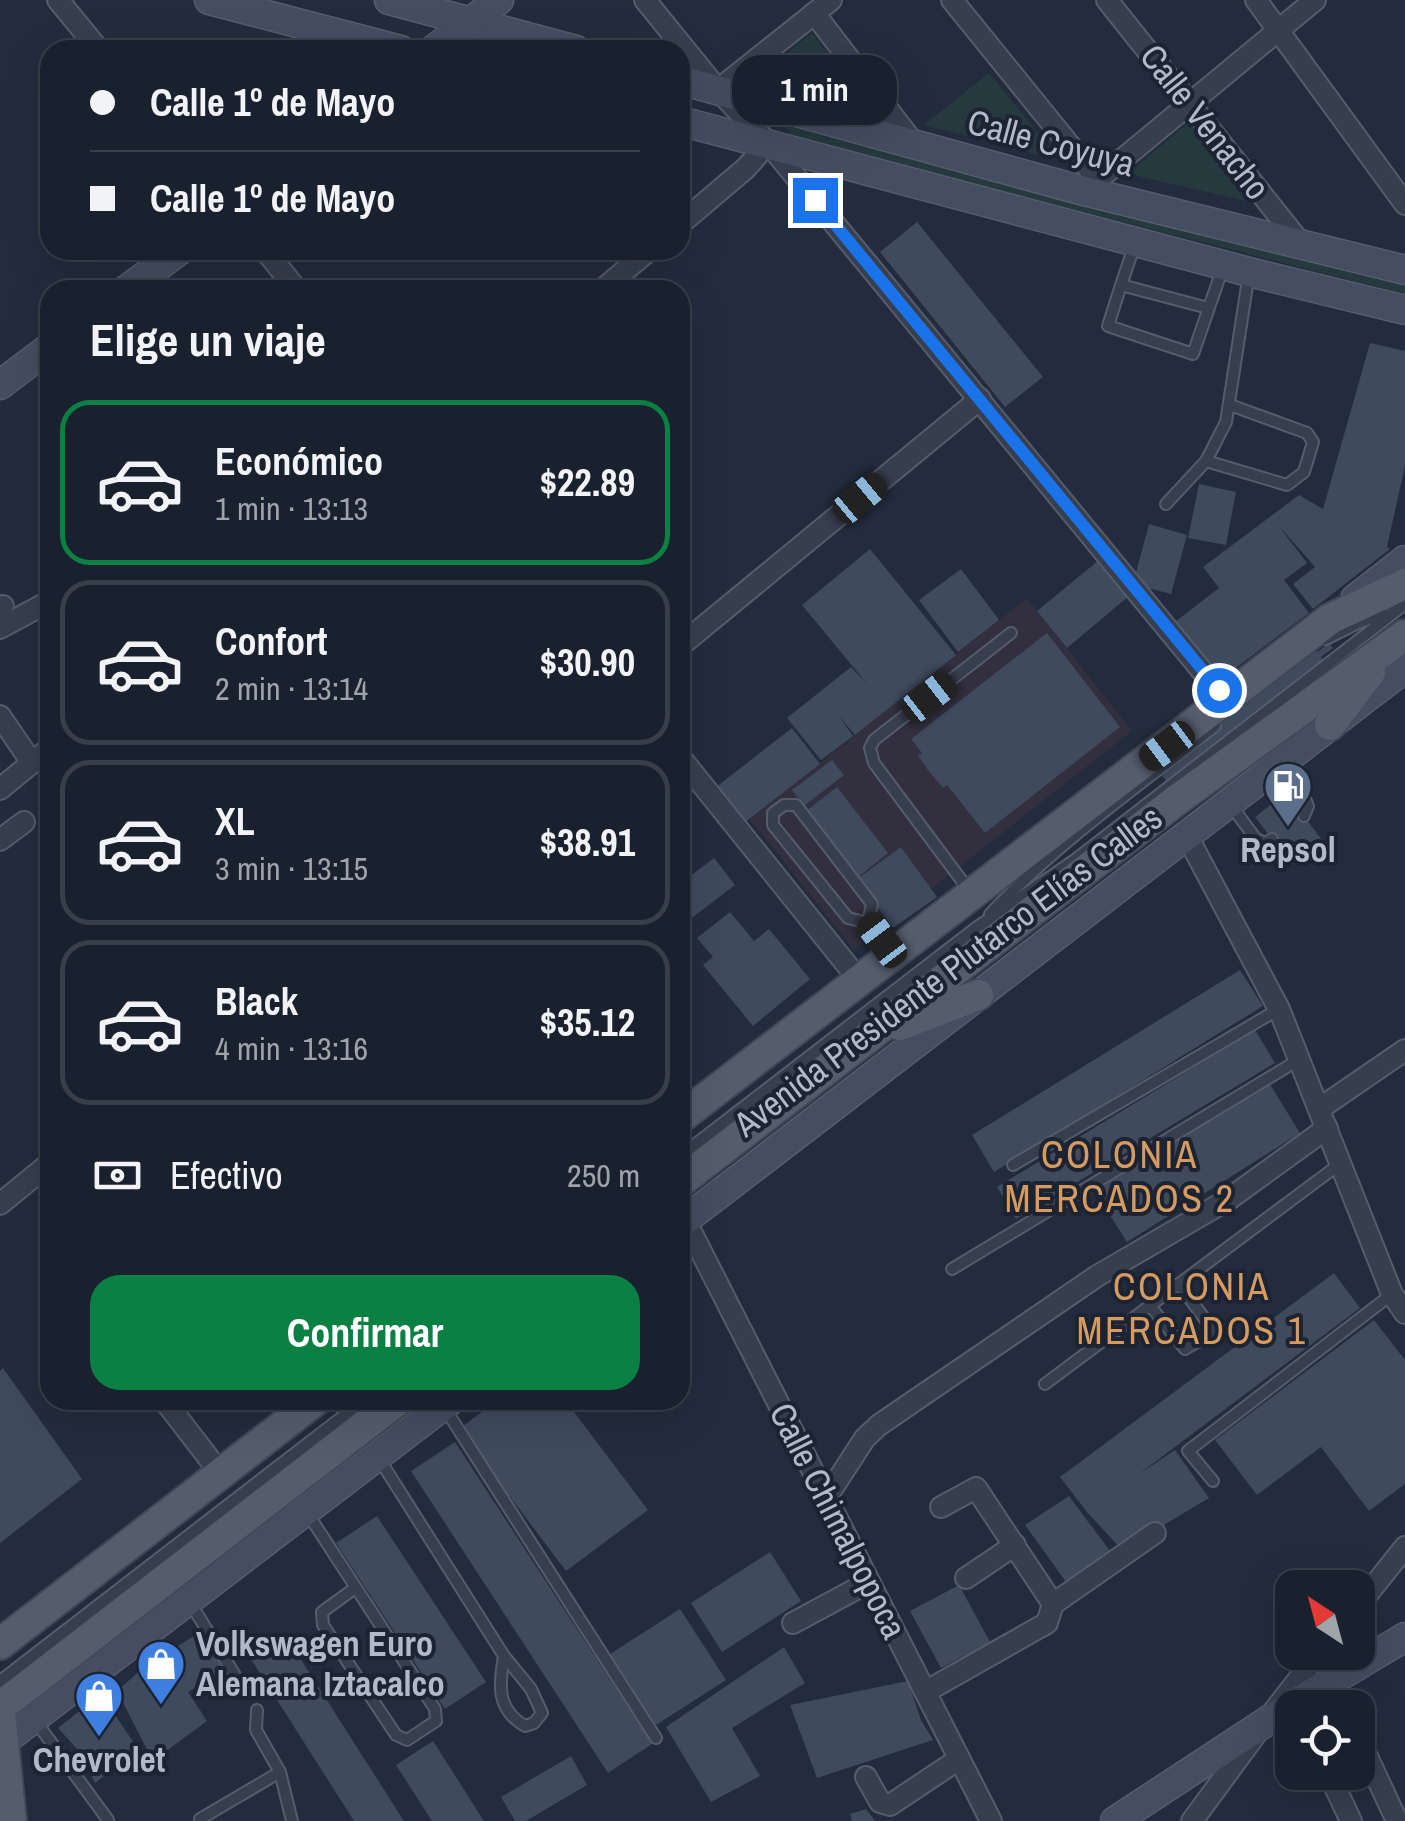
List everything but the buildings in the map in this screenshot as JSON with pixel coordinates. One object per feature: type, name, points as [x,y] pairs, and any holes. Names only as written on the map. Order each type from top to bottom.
[{"type":"main road","name":"Avenida Presidente Plutarco Elías Calles","points":[[690,1110],[972,894],[1223,711],[1330,619],[1404,584]]},
{"type":"main road","name":"Avenida Presidente Plutarco Elías Calles","points":[[690,1174],[1178,800],[1397,641]]},
{"type":"main road","points":[[1330,725],[1397,641]]},
{"type":"main road","points":[[869,1036],[978,995]]},
{"type":"main road","points":[[0,1644],[303,1410]]},
{"type":"main road","points":[[11,1821],[1,1726],[386,1410]]},
{"type":"street","points":[[58,0],[92,40]]},
{"type":"street","points":[[210,0],[363,40]]},
{"type":"street","points":[[390,0],[541,40]]},
{"type":"street","points":[[446,40],[499,0]]},
{"type":"street","points":[[645,0],[677,40]]},
{"type":"street","points":[[952,0],[1090,185],[1315,0]]},
{"type":"street","name":"Calle Venacho","points":[[1107,0],[1302,245]]},
{"type":"street","points":[[1256,0],[1405,204]]},
{"type":"street","points":[[718,90],[823,6],[916,145]]},
{"type":"street","points":[[690,55],[768,143],[980,400],[1223,711]]},
{"type":"street","name":"Calle Coyuya","points":[[690,83],[916,145],[1090,185],[1405,270]]},
{"type":"street","name":"Calle Coyuya","points":[[690,124],[1405,310]]},
{"type":"street","points":[[690,216],[746,168],[768,143]]},
{"type":"street","points":[[140,280],[166,260]]},
{"type":"street","points":[[273,260],[290,280]]},
{"type":"street","points":[[614,280],[637,260]]},
{"type":"street","points":[[0,385],[40,355]]},
{"type":"street","points":[[690,638],[980,400]]},
{"type":"street","name":"Avenida Presidente Plutarco Elías Calles","points":[[1330,619],[1405,560]]},
{"type":"street","points":[[1,614],[40,604]]},
{"type":"street","points":[[0,716],[32,763]]},
{"type":"street","name":"Avenida Presidente Plutarco Elías Calles","points":[[690,1216],[1330,725]]},
{"type":"street","points":[[0,789],[40,756]]},
{"type":"street","points":[[690,770],[858,980]]},
{"type":"street","points":[[0,840],[24,822]]},
{"type":"street","points":[[1187,836],[1279,1009],[1392,1294],[1405,1312]]},
{"type":"street","points":[[826,1498],[879,1424],[1097,1276],[1229,1199],[1405,1050]]},
{"type":"street","points":[[0,1204],[40,1171]]},
{"type":"street","name":"Calle Chimalpopoca","points":[[690,1237],[991,1821]]},
{"type":"street","points":[[172,1410],[221,1474]]},
{"type":"street","points":[[1,1726],[33,1718],[438,1410]]},
{"type":"street","points":[[941,1506],[976,1488],[1053,1604]]},
{"type":"street","points":[[926,1692],[1047,1623],[1053,1604],[1156,1533]]},
{"type":"street","points":[[966,1578],[1015,1545]]},
{"type":"street","points":[[1375,1585],[1405,1547]]},
{"type":"street","points":[[793,1622],[869,1582]]},
{"type":"street","points":[[1318,1690],[1404,1640]]},
{"type":"street","points":[[1200,1816],[1306,1670]]},
{"type":"street","points":[[1331,1681],[1335,1690]]},
{"type":"street","points":[[1115,1821],[1275,1717]]},
{"type":"street","points":[[866,1778],[880,1802],[890,1805],[959,1759]]},
{"type":"street","points":[[1375,1774],[1397,1821]]},
{"type":"street","points":[[1336,1790],[1351,1821]]},
{"type":"lane","points":[[1136,242],[1108,326],[1193,354],[1208,308],[1237,268]]},
{"type":"lane","points":[[1166,504],[1206,462],[1226,422],[1244,294],[1237,268]]},
{"type":"lane","points":[[1121,285],[1208,308]]},
{"type":"lane","points":[[1206,462],[1287,485],[1304,472],[1313,442],[1306,433],[1230,405]]},
{"type":"lane","points":[[1397,641],[1405,604]]},
{"type":"lane","points":[[1314,649],[1360,622],[1397,641]]},
{"type":"lane","points":[[690,1148],[977,927],[1076,858],[1339,653],[1370,632],[1397,641]]},
{"type":"lane","points":[[972,894],[874,763],[870,748],[874,740],[1011,633]]},
{"type":"lane","points":[[977,927],[1024,878],[1223,711]]},
{"type":"lane","points":[[1278,765],[1306,801],[1308,811],[1304,816]]},
{"type":"lane","points":[[1230,803],[1256,839],[1265,843],[1272,840]]},
{"type":"lane","points":[[868,923],[872,904],[796,805],[784,805],[773,813],[774,825],[848,918],[868,923],[892,954]]},
{"type":"lane","points":[[1013,1165],[1279,1009]]},
{"type":"lane","points":[[952,1269],[1300,1059]]},
{"type":"lane","points":[[1046,1384],[1342,1162]]},
{"type":"lane","points":[[1150,1306],[1186,1350],[1209,1335],[1210,1326],[1179,1284]]},
{"type":"lane","points":[[1213,1481],[1188,1451],[1392,1294]]},
{"type":"lane","points":[[0,1681],[351,1410]]},
{"type":"lane","points":[[451,1410],[656,1738]]},
{"type":"lane","points":[[377,1456],[504,1656],[540,1702],[542,1714],[534,1723],[525,1726],[516,1720],[500,1698],[504,1656]]},
{"type":"lane","points":[[306,1511],[436,1709],[436,1721],[413,1738],[407,1740],[396,1735],[320,1618],[326,1608],[355,1588]]},
{"type":"lane","points":[[188,1600],[244,1690]]},
{"type":"lane","points":[[257,1710],[256,1730],[280,1772],[292,1821]]},
{"type":"lane","points":[[33,1718],[108,1820]]},
{"type":"lane","points":[[200,1819],[280,1772]]},
{"type":"shaded area","points":[[1027,598],[1132,731],[854,950],[750,819]]},
{"type":"green space","points":[[812,33],[871,109],[757,77]]},
{"type":"green space","points":[[989,73],[1060,160],[924,125]]},
{"type":"green space","points":[[790,121],[1405,273],[1405,294],[794,138],[782,123]]},
{"type":"green space","points":[[1190,121],[1259,204],[1128,174]]},
{"type":"place","name":"Repsol","points":[[1288,828]]},
{"type":"place","name":"Volkswagen Euro Alemana Iztacalco","points":[[161,1706]]},
{"type":"place","name":"Chevrolet","points":[[99,1738]]},
{"type":"district","name":"COLONIA MERCADOS 2","points":[[1120,1177]]},
{"type":"district","name":"COLONIA MERCADOS 1","points":[[1192,1309]]},
{"type":"route","points":[[815,200],[1219,690]]}]
